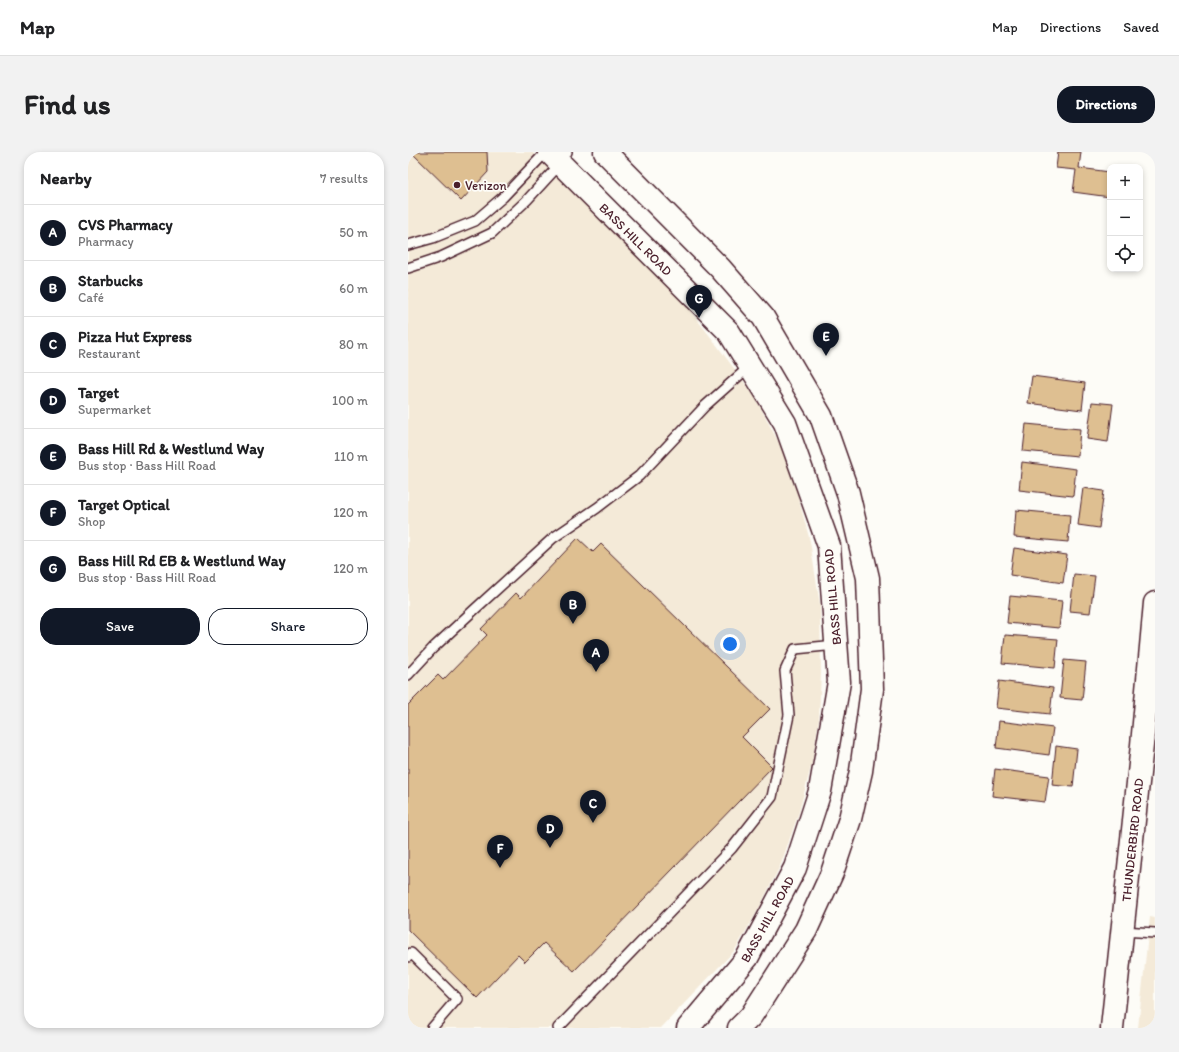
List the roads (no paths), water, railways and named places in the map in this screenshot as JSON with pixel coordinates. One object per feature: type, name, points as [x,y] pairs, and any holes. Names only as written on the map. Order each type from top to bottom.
[{"type":"main road","points":[[605,152],[720,268],[763,317],[821,416],[848,493],[868,578],[872,689],[861,771],[850,819],[832,874],[806,930],[751,1016],[739,1028]]},
{"type":"main road","name":"BASS HILL ROAD","points":[[556,155],[729,332],[785,423],[829,546],[839,682],[820,791],[795,868],[747,958],[688,1028]]},
{"type":"main road","name":"THUNDERBIRD ROAD","points":[[1112,1028],[1155,604]]},
{"type":"lane","points":[[408,245],[433,238],[475,221],[503,196],[556,155]]},
{"type":"lane","points":[[408,268],[441,257],[492,233],[527,200],[556,155]]},
{"type":"lane","points":[[408,674],[433,648],[553,538],[597,508],[639,476],[705,406],[750,366]]},
{"type":"lane","points":[[558,1028],[732,848],[772,797],[788,715],[785,671],[795,649],[836,645]]},
{"type":"lane","points":[[1122,931],[1155,933]]},
{"type":"lane","points":[[408,957],[411,953],[457,999],[432,1028]]},
{"type":"place","name":"Verizon","points":[[457,185]]},
{"type":"place","name":"Bass Hill Rd EB & Westlund Way","points":[[699,318]]},
{"type":"place","name":"Bass Hill Rd & Westlund Way","points":[[826,356]]},
{"type":"place","name":"Starbucks","points":[[573,624]]},
{"type":"place","name":"CVS Pharmacy","points":[[596,672]]},
{"type":"place","name":"Pizza Hut Express","points":[[593,823]]},
{"type":"place","name":"Target","points":[[550,848]]},
{"type":"place","name":"Target Optical","points":[[500,868]]}]
